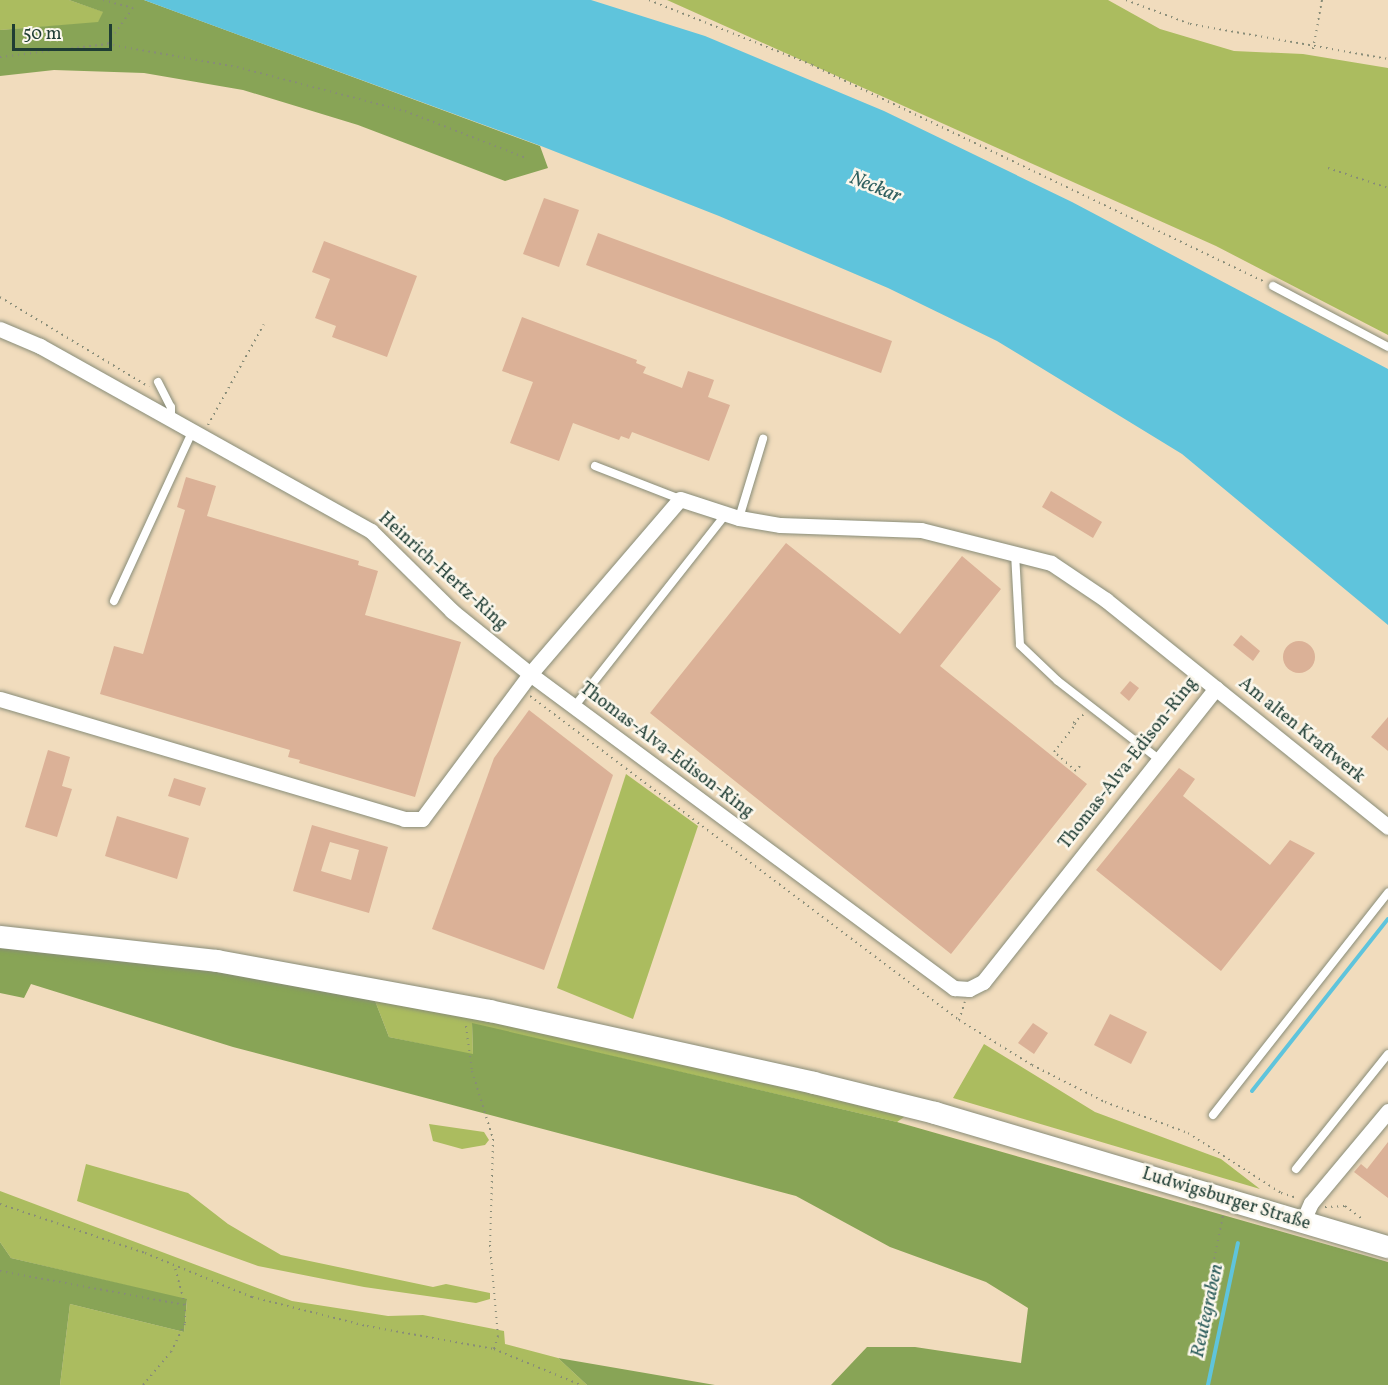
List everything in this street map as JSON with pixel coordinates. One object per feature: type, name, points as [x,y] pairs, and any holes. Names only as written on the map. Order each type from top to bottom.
[{"type":"main road","name":"Ludwigsburger Straße","points":[[0,937],[217,961],[466,1007],[814,1083],[1226,1200],[1307,1213],[1388,1247]]},
{"type":"street","name":"Heinrich-Hertz-Ring","points":[[0,329],[40,346],[371,531],[452,611],[530,674]]},
{"type":"street","points":[[0,699],[404,819],[422,819],[530,674],[680,499]]},
{"type":"street","name":"Thomas-Alva-Edison-Ring","points":[[530,674],[954,988],[969,989],[983,982],[1216,688],[1073,575],[1051,563],[921,530],[823,529],[732,516],[680,499]]},
{"type":"street","name":"Am alten Kraftwerk","points":[[1216,688],[1388,827]]},
{"type":"street","points":[[1307,1213],[1388,1111]]},
{"type":"lane","points":[[1273,286],[1388,347]]},
{"type":"lane","points":[[158,382],[165,396],[171,418]]},
{"type":"lane","points":[[114,601],[198,433]]},
{"type":"lane","points":[[574,707],[732,516],[763,439]]},
{"type":"lane","points":[[596,466],[680,499]]},
{"type":"lane","points":[[1015,553],[1020,645],[1102,715],[1160,760]]},
{"type":"lane","points":[[1213,1115],[1388,893]]},
{"type":"lane","points":[[1296,1169],[1388,1054]]},
{"type":"path","points":[[103,0],[133,8],[107,44]]},
{"type":"path","points":[[649,0],[812,65],[1273,286]]},
{"type":"path","points":[[1126,0],[1190,24],[1313,49],[1388,59]]},
{"type":"path","points":[[1313,49],[1322,0]]},
{"type":"path","points":[[0,57],[107,44],[237,67],[405,111],[526,158]]},
{"type":"path","points":[[1328,168],[1388,188]]},
{"type":"path","points":[[0,297],[165,396]]},
{"type":"path","points":[[198,433],[264,324]]},
{"type":"path","points":[[519,688],[959,1020],[1032,1065],[1105,1102],[1188,1132],[1281,1193],[1307,1213],[1346,1206],[1371,1222]]},
{"type":"path","points":[[1080,766],[1076,771],[1054,752],[1078,717],[1085,714],[1099,719],[1102,715]]},
{"type":"path","points":[[466,1007],[472,1071],[493,1139],[490,1245],[498,1336],[494,1349]]},
{"type":"path","points":[[1205,1306],[1226,1200]]},
{"type":"path","points":[[0,1204],[174,1266],[252,1298],[367,1326],[494,1349],[581,1385]]},
{"type":"path","points":[[143,1385],[171,1352],[185,1323],[183,1287],[174,1266]]},
{"type":"path","points":[[0,1271],[185,1305]]},
{"type":"green space","points":[[0,0],[69,0],[104,12],[98,23],[0,30]]},
{"type":"green space","points":[[69,0],[144,0],[540,146],[548,168],[505,181],[358,125],[243,90],[144,73],[54,70],[0,76],[0,30],[98,22],[103,12]]},
{"type":"green space","points":[[667,0],[1108,0],[1160,29],[1234,51],[1303,54],[1388,68],[1388,335],[1216,246]]},
{"type":"green space","points":[[626,774],[698,826],[633,1019],[557,988]]},
{"type":"green space","points":[[0,942],[372,993],[389,1037],[473,1054],[472,1023],[897,1122],[1388,1262],[1388,1385],[831,1385],[867,1347],[915,1347],[1021,1363],[1028,1308],[986,1282],[890,1247],[796,1196],[233,1047],[31,984],[24,998],[0,993]]},
{"type":"green space","points":[[372,993],[907,1115],[897,1122],[472,1024],[473,1055],[389,1037]]},
{"type":"green space","points":[[984,1044],[1095,1112],[1221,1159],[1260,1189],[953,1098]]},
{"type":"green space","points":[[429,1124],[484,1132],[489,1140],[485,1145],[462,1149],[433,1141]]},
{"type":"green space","points":[[86,1164],[188,1193],[228,1224],[281,1255],[433,1287],[446,1284],[490,1293],[490,1299],[476,1303],[364,1287],[258,1266],[77,1201]]},
{"type":"green space","points":[[0,1191],[292,1301],[388,1316],[423,1315],[504,1331],[505,1344],[558,1358],[587,1385],[60,1385],[70,1304],[184,1332],[187,1300],[11,1258],[0,1242]]},
{"type":"green space","points":[[0,1242],[11,1258],[187,1299],[184,1332],[70,1304],[60,1385],[0,1385]]},
{"type":"green space","points":[[558,1358],[715,1385],[587,1385]]},
{"type":"water","name":"Neckar","points":[[144,0],[591,0],[705,36],[884,111],[1072,202],[1388,369],[1388,625],[1182,454],[997,341],[888,288],[719,216],[541,146]]},
{"type":"building","points":[[544,198],[579,210],[559,267],[523,254]]},
{"type":"building","points":[[598,233],[892,341],[881,373],[586,265]]},
{"type":"building","points":[[324,241],[417,276],[387,357],[332,337],[336,326],[315,318],[330,279],[312,272]]},
{"type":"building","points":[[522,317],[637,360],[636,363],[646,367],[643,373],[682,388],[688,371],[714,380],[708,397],[730,405],[709,461],[632,432],[629,439],[621,436],[619,440],[573,423],[559,461],[510,443],[533,382],[502,371]]},
{"type":"building","points":[[186,477],[216,486],[207,516],[359,561],[358,565],[378,571],[365,615],[461,642],[415,797],[299,763],[300,760],[288,757],[290,750],[100,694],[114,646],[143,654],[185,510],[177,507]]},
{"type":"building","points":[[1051,491],[1102,522],[1093,538],[1042,507]]},
{"type":"building","points":[[786,543],[900,634],[962,556],[1001,589],[940,666],[1087,784],[951,954],[650,713]]},
{"type":"building","points":[[1241,635],[1260,651],[1253,661],[1233,645]]},
{"type":"building","points":[[1299,641],[1310,646],[1315,657],[1310,668],[1299,673],[1288,668],[1283,657],[1288,646]]},
{"type":"building","points":[[1130,681],[1139,688],[1129,701],[1120,693]]},
{"type":"building","points":[[529,710],[613,775],[544,970],[432,929],[494,758]]},
{"type":"building","points":[[1388,717],[1388,751],[1371,737]]},
{"type":"building","points":[[48,750],[70,757],[62,786],[72,789],[57,837],[25,827]]},
{"type":"building","points":[[1179,768],[1195,779],[1183,796],[1270,865],[1290,840],[1315,853],[1221,971],[1096,870]]},
{"type":"building","points":[[174,778],[206,788],[200,806],[168,796]]},
{"type":"building","points":[[117,816],[189,838],[177,879],[105,856]]},
{"type":"building","points":[[312,825],[388,847],[369,913],[293,891]],"holes":[[[330,842],[359,850],[351,880],[321,871]]]},
{"type":"building","points":[[1110,1014],[1147,1032],[1131,1064],[1094,1045]]},
{"type":"building","points":[[1033,1023],[1048,1033],[1034,1054],[1018,1043]]},
{"type":"building","points":[[1388,1142],[1388,1198],[1354,1172],[1361,1164],[1367,1169]]},
{"type":"waterway","points":[[1252,1091],[1388,919]]},
{"type":"waterway","name":"Reutegraben","points":[[1208,1385],[1238,1243]]}]
